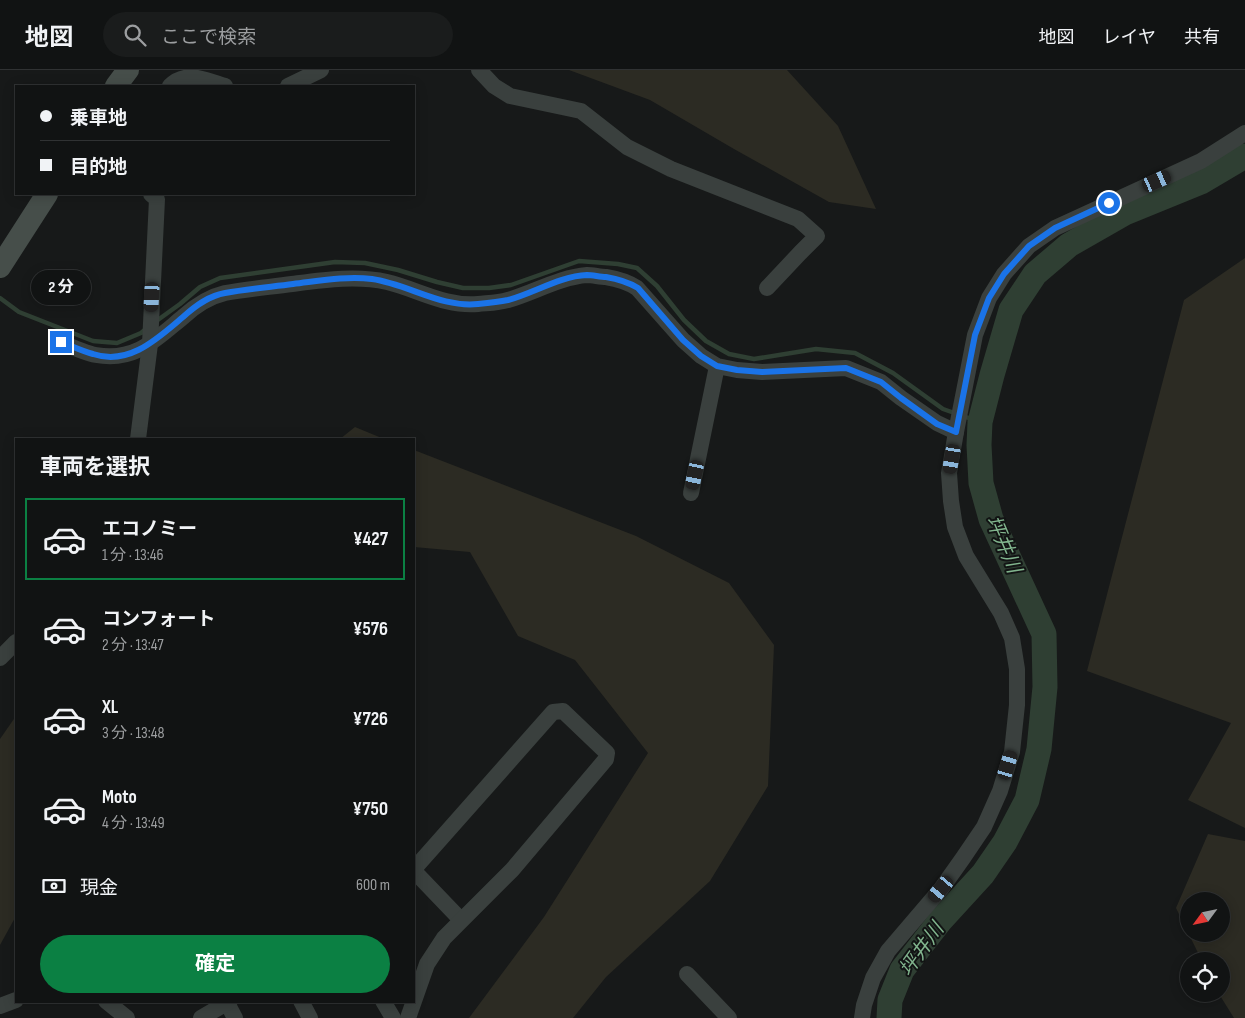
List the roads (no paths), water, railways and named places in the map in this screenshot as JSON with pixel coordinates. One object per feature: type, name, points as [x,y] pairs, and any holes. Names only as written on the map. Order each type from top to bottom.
[{"type":"street","points":[[117,85],[128,70]]},
{"type":"street","points":[[290,85],[321,70]]},
{"type":"street","points":[[479,70],[494,86],[510,96],[581,111],[627,148],[671,169],[798,219],[817,236],[767,288]]},
{"type":"street","points":[[171,85],[182,77],[193,76],[222,85]]},
{"type":"street","points":[[862,1018],[872,978],[888,951],[941,889],[984,827],[1000,791],[1012,752],[1018,705],[1017,670],[1012,638],[1001,612],[966,556],[955,527],[950,501],[949,473],[957,428],[975,335],[989,298],[1004,274],[1029,246],[1055,228],[1201,161],[1245,133]]},
{"type":"street","points":[[0,267],[45,195]]},
{"type":"street","points":[[138,438],[152,315],[157,199],[152,195]]},
{"type":"street","points":[[61,342],[95,355],[115,357],[132,353],[207,299],[223,294],[330,279],[363,279],[387,282],[444,302],[462,305],[508,300],[574,277],[588,275],[629,282],[638,288],[683,340],[701,356],[717,366],[762,372],[846,368],[881,382],[937,424],[957,428]]},
{"type":"street","points":[[691,493],[717,366]]},
{"type":"street","points":[[0,658],[15,643]]},
{"type":"street","points":[[415,869],[553,712],[562,711],[607,753],[606,759],[512,870],[444,938],[427,964],[415,998]]},
{"type":"street","points":[[415,871],[461,920]]},
{"type":"street","points":[[687,974],[729,1018]]},
{"type":"street","points":[[0,1006],[15,1000]]},
{"type":"street","points":[[108,1003],[127,1018]]},
{"type":"street","points":[[201,1018],[226,1003]]},
{"type":"street","points":[[228,1003],[235,1018]]},
{"type":"street","points":[[302,1003],[310,1018]]},
{"type":"street","points":[[384,1003],[393,1018]]},
{"type":"street","points":[[408,1018],[413,1003]]},
{"type":"waterway","name":"坪井川","points":[[889,1018],[890,1000],[902,970],[940,921],[983,874],[1005,842],[1027,800],[1039,749],[1045,687],[1044,634],[991,519],[981,483],[980,422],[1011,310],[1035,274],[1069,245],[1125,213],[1201,182],[1245,156]]},
{"type":"waterway","points":[[155,322],[200,287],[220,278],[335,262],[365,263],[463,288],[489,288],[511,285],[579,261],[618,264],[637,268],[657,286],[684,320],[706,341],[729,354],[754,359],[816,349],[855,353],[893,373],[943,409],[980,422]]},
{"type":"waterway","points":[[0,298],[19,312],[93,341],[117,343],[141,333],[147,328]]}]
